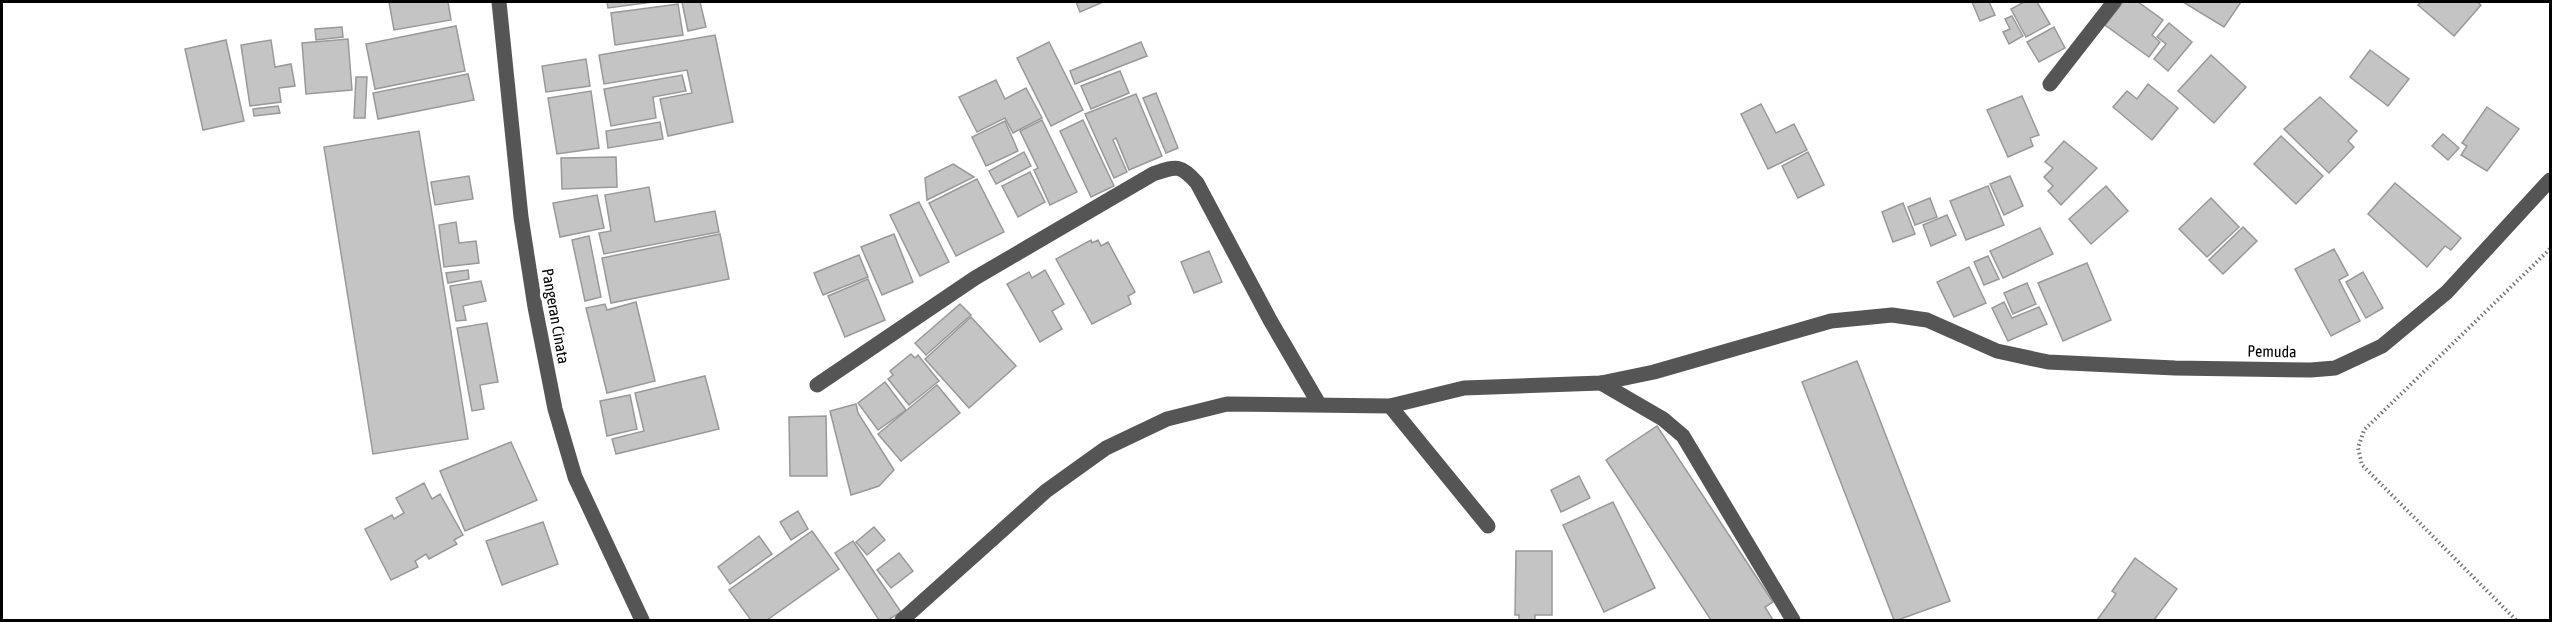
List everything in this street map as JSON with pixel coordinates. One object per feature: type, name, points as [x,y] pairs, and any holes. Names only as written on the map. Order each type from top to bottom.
[{"type":"street","name":"Pangeran Cinata","points":[[499,2],[521,216],[535,307],[555,409],[575,477],[641,618]]},
{"type":"street","points":[[2050,84],[2114,2]]},
{"type":"street","points":[[817,386],[975,278],[1153,174],[1176,167],[1185,170],[1197,183],[1270,320],[1319,404]]},
{"type":"street","name":"Pemuda","points":[[902,621],[1046,491],[1106,448],[1167,419],[1227,404],[1390,406],[1464,388],[1601,383],[1654,372],[1831,321],[1892,315],[1927,320],[1997,351],[2048,362],[2175,368],[2311,370],[2335,368],[2382,346],[2447,292],[2550,180]]},
{"type":"street","points":[[1601,383],[1663,419],[1683,436],[1793,621]]},
{"type":"street","points":[[1390,406],[1488,526]]},
{"type":"path","points":[[2516,621],[2362,465],[2358,448],[2364,430],[2550,249]]},
{"type":"building","points":[[389,2],[448,2],[451,20],[394,30]]},
{"type":"building","points":[[607,2],[653,2],[608,8]]},
{"type":"building","points":[[682,2],[700,2],[706,27],[688,31]]},
{"type":"building","points":[[1076,2],[1103,2],[1080,12]]},
{"type":"building","points":[[1972,2],[1989,2],[1995,15],[1980,21]]},
{"type":"building","points":[[2024,2],[2037,2],[2050,24],[2026,37],[2011,9]]},
{"type":"building","points":[[2123,2],[2138,2],[2163,20],[2152,35],[2160,42],[2149,57],[2105,25]]},
{"type":"building","points":[[2183,2],[2241,2],[2224,27]]},
{"type":"building","points":[[2421,2],[2477,2],[2481,5],[2454,36],[2418,5]]},
{"type":"building","points":[[678,4],[683,35],[615,45],[611,13]]},
{"type":"building","points":[[2012,16],[2023,36],[2009,44],[2003,32],[2010,29],[2005,19]]},
{"type":"building","points":[[2169,23],[2192,42],[2168,71],[2154,59],[2166,44],[2157,37]]},
{"type":"building","points":[[456,26],[465,71],[375,89],[366,44]]},
{"type":"building","points":[[342,27],[343,37],[316,40],[315,29]]},
{"type":"building","points":[[2054,27],[2065,48],[2039,62],[2027,42]]},
{"type":"building","points":[[715,35],[733,122],[668,136],[660,99],[692,93],[687,70],[604,84],[599,55]]},
{"type":"building","points":[[348,39],[352,90],[306,94],[302,43]]},
{"type":"building","points":[[226,40],[244,121],[203,130],[185,49]]},
{"type":"building","points":[[271,40],[275,67],[291,64],[295,86],[279,88],[281,102],[250,106],[241,45]]},
{"type":"building","points":[[1049,42],[1083,110],[1051,126],[1017,58]]},
{"type":"building","points":[[1141,42],[1147,56],[1075,84],[1070,71]]},
{"type":"building","points":[[2370,50],[2409,79],[2388,106],[2350,77]]},
{"type":"building","points":[[2211,55],[2246,87],[2214,123],[2178,91]]},
{"type":"building","points":[[586,59],[590,86],[546,92],[542,66]]},
{"type":"building","points":[[1120,71],[1129,93],[1091,109],[1081,86]]},
{"type":"building","points":[[468,74],[474,100],[378,119],[373,93]]},
{"type":"building","points":[[682,75],[686,91],[653,97],[656,118],[611,126],[604,89]]},
{"type":"building","points":[[356,77],[367,77],[365,118],[354,118]]},
{"type":"building","points":[[996,80],[1005,99],[1026,88],[1042,118],[1013,133],[1005,118],[977,132],[959,97]]},
{"type":"building","points":[[2148,84],[2178,108],[2152,140],[2113,107],[2127,91],[2137,99]]},
{"type":"building","points":[[591,91],[599,148],[557,154],[548,98]]},
{"type":"building","points":[[1156,93],[1178,148],[1166,153],[1143,98]]},
{"type":"building","points":[[1136,94],[1162,156],[1129,170],[1116,138],[1113,140],[1127,172],[1114,178],[1085,114]]},
{"type":"building","points":[[2022,96],[2039,135],[2030,138],[2033,146],[2008,157],[1987,110]]},
{"type":"building","points":[[2320,97],[2357,131],[2348,141],[2354,147],[2329,173],[2284,129]]},
{"type":"building","points":[[1761,104],[1776,133],[1794,124],[1807,150],[1768,169],[1741,114]]},
{"type":"building","points":[[278,106],[280,113],[254,116],[253,109]]},
{"type":"building","points":[[2487,107],[2519,129],[2487,171],[2461,155],[2467,146],[2462,143]]},
{"type":"building","points":[[1042,120],[1077,192],[1050,205],[1034,170],[1038,168],[1020,131]]},
{"type":"building","points":[[1083,120],[1114,186],[1091,197],[1060,131]]},
{"type":"building","points":[[1005,121],[1018,151],[986,166],[972,137]]},
{"type":"building","points":[[660,122],[663,139],[608,148],[606,131]]},
{"type":"building","points":[[419,131],[468,439],[373,454],[324,147]]},
{"type":"building","points":[[2443,134],[2459,148],[2448,160],[2432,146]]},
{"type":"building","points":[[2281,136],[2323,176],[2296,204],[2254,164]]},
{"type":"building","points":[[2064,141],[2097,168],[2061,205],[2048,191],[2053,186],[2044,177],[2053,168],[2045,162]]},
{"type":"building","points":[[1024,152],[1031,166],[996,184],[989,171]]},
{"type":"building","points":[[1808,152],[1824,185],[1798,198],[1782,166]]},
{"type":"building","points":[[616,157],[617,187],[562,189],[561,158]]},
{"type":"building","points":[[953,164],[974,177],[927,200],[925,178]]},
{"type":"building","points":[[1030,172],[1045,202],[1018,217],[1002,186]]},
{"type":"building","points":[[469,176],[473,199],[435,205],[431,182]]},
{"type":"building","points":[[2010,176],[2023,206],[2004,215],[1990,184]]},
{"type":"building","points":[[977,179],[1004,232],[956,256],[929,203]]},
{"type":"building","points":[[2395,183],[2461,238],[2451,250],[2445,246],[2427,267],[2368,214]]},
{"type":"building","points":[[1988,186],[2004,225],[1966,240],[1950,201]]},
{"type":"building","points":[[2106,186],[2128,211],[2091,244],[2069,219]]},
{"type":"building","points":[[649,187],[655,222],[715,211],[719,232],[604,254],[599,233],[611,231],[605,195]]},
{"type":"building","points":[[597,195],[604,228],[560,237],[553,203]]},
{"type":"building","points":[[1930,198],[1937,217],[1915,225],[1908,207]]},
{"type":"building","points":[[2211,198],[2239,227],[2207,257],[2179,229]]},
{"type":"building","points":[[919,202],[949,262],[920,276],[890,215]]},
{"type":"building","points":[[1903,203],[1915,234],[1893,242],[1882,212]]},
{"type":"building","points":[[1947,215],[1956,235],[1931,246],[1923,225]]},
{"type":"building","points":[[456,222],[459,243],[476,241],[479,263],[444,267],[439,225]]},
{"type":"building","points":[[2243,227],[2257,241],[2223,274],[2209,260]]},
{"type":"building","points":[[2040,228],[2053,254],[2003,278],[1990,251]]},
{"type":"building","points":[[720,234],[729,279],[611,303],[602,258]]},
{"type":"building","points":[[894,234],[913,282],[882,295],[861,247]]},
{"type":"building","points":[[589,236],[601,297],[585,301],[572,240]]},
{"type":"building","points":[[1091,240],[1092,243],[1098,240],[1101,246],[1108,242],[1135,292],[1128,296],[1131,304],[1092,324],[1056,259]]},
{"type":"building","points":[[2334,249],[2348,275],[2339,280],[2360,321],[2331,336],[2295,269]]},
{"type":"building","points":[[1209,251],[1222,282],[1194,293],[1181,262]]},
{"type":"building","points":[[859,255],[868,277],[823,295],[814,273]]},
{"type":"building","points":[[1988,256],[1999,279],[1984,285],[1974,262]]},
{"type":"building","points":[[2087,263],[2111,320],[2063,341],[2038,283]]},
{"type":"building","points":[[1969,267],[1986,303],[1954,317],[1937,282]]},
{"type":"building","points":[[468,270],[469,279],[448,283],[446,273]]},
{"type":"building","points":[[1045,270],[1064,304],[1052,311],[1062,329],[1040,342],[1007,284],[1029,272],[1032,278]]},
{"type":"building","points":[[2363,272],[2383,308],[2366,318],[2346,282]]},
{"type":"building","points":[[868,279],[885,320],[845,337],[828,296]]},
{"type":"building","points":[[481,281],[486,301],[463,306],[466,320],[456,321],[450,286]]},
{"type":"building","points":[[2027,283],[2036,304],[2013,314],[2004,293]]},
{"type":"building","points":[[636,302],[655,381],[607,393],[586,308],[605,304],[607,310]]},
{"type":"building","points":[[2004,302],[2012,318],[2039,307],[2047,324],[2008,341],[1992,308]]},
{"type":"building","points":[[960,304],[971,315],[926,355],[915,343]]},
{"type":"building","points":[[971,317],[1016,366],[969,408],[925,359]]},
{"type":"building","points":[[487,323],[498,382],[480,385],[484,409],[472,411],[457,328]]},
{"type":"building","points":[[911,354],[915,358],[918,355],[939,381],[909,405],[888,379],[893,375],[890,371]]},
{"type":"building","points":[[1857,361],[1950,601],[1898,620],[1894,620],[1802,382]]},
{"type":"building","points":[[705,376],[719,429],[616,454],[612,439],[644,431],[635,393]]},
{"type":"building","points":[[885,382],[906,410],[878,430],[858,403]]},
{"type":"building","points":[[937,385],[960,413],[901,461],[878,434]]},
{"type":"building","points":[[630,395],[637,429],[607,436],[600,401]]},
{"type":"building","points":[[856,404],[858,413],[894,470],[879,486],[851,495],[830,411]]},
{"type":"building","points":[[826,416],[827,476],[790,476],[789,417]]},
{"type":"building","points":[[1657,426],[1773,602],[1765,607],[1773,620],[1711,620],[1606,460]]},
{"type":"building","points":[[511,442],[537,500],[465,531],[440,471]]},
{"type":"building","points":[[1579,476],[1590,498],[1561,512],[1551,490]]},
{"type":"building","points":[[424,483],[432,499],[440,494],[463,535],[454,540],[457,544],[429,559],[426,554],[415,561],[418,567],[391,580],[365,529],[392,515],[394,519],[404,513],[396,498]]},
{"type":"building","points":[[1613,502],[1655,588],[1604,612],[1563,525]]},
{"type":"building","points":[[798,511],[808,529],[791,540],[780,522]]},
{"type":"building","points":[[543,522],[558,564],[502,585],[486,541]]},
{"type":"building","points":[[874,527],[885,540],[867,555],[856,542]]},
{"type":"building","points":[[812,531],[839,569],[767,620],[751,620],[729,590]]},
{"type":"building","points":[[759,536],[772,554],[730,584],[718,567]]},
{"type":"building","points":[[853,541],[901,612],[888,620],[879,620],[835,553]]},
{"type":"building","points":[[1516,551],[1552,551],[1552,615],[1535,615],[1535,620],[1519,620],[1519,615],[1515,615]]},
{"type":"building","points":[[899,553],[913,571],[891,588],[877,570]]},
{"type":"building","points":[[2135,558],[2177,589],[2154,620],[2097,620],[2116,594],[2112,591]]}]
